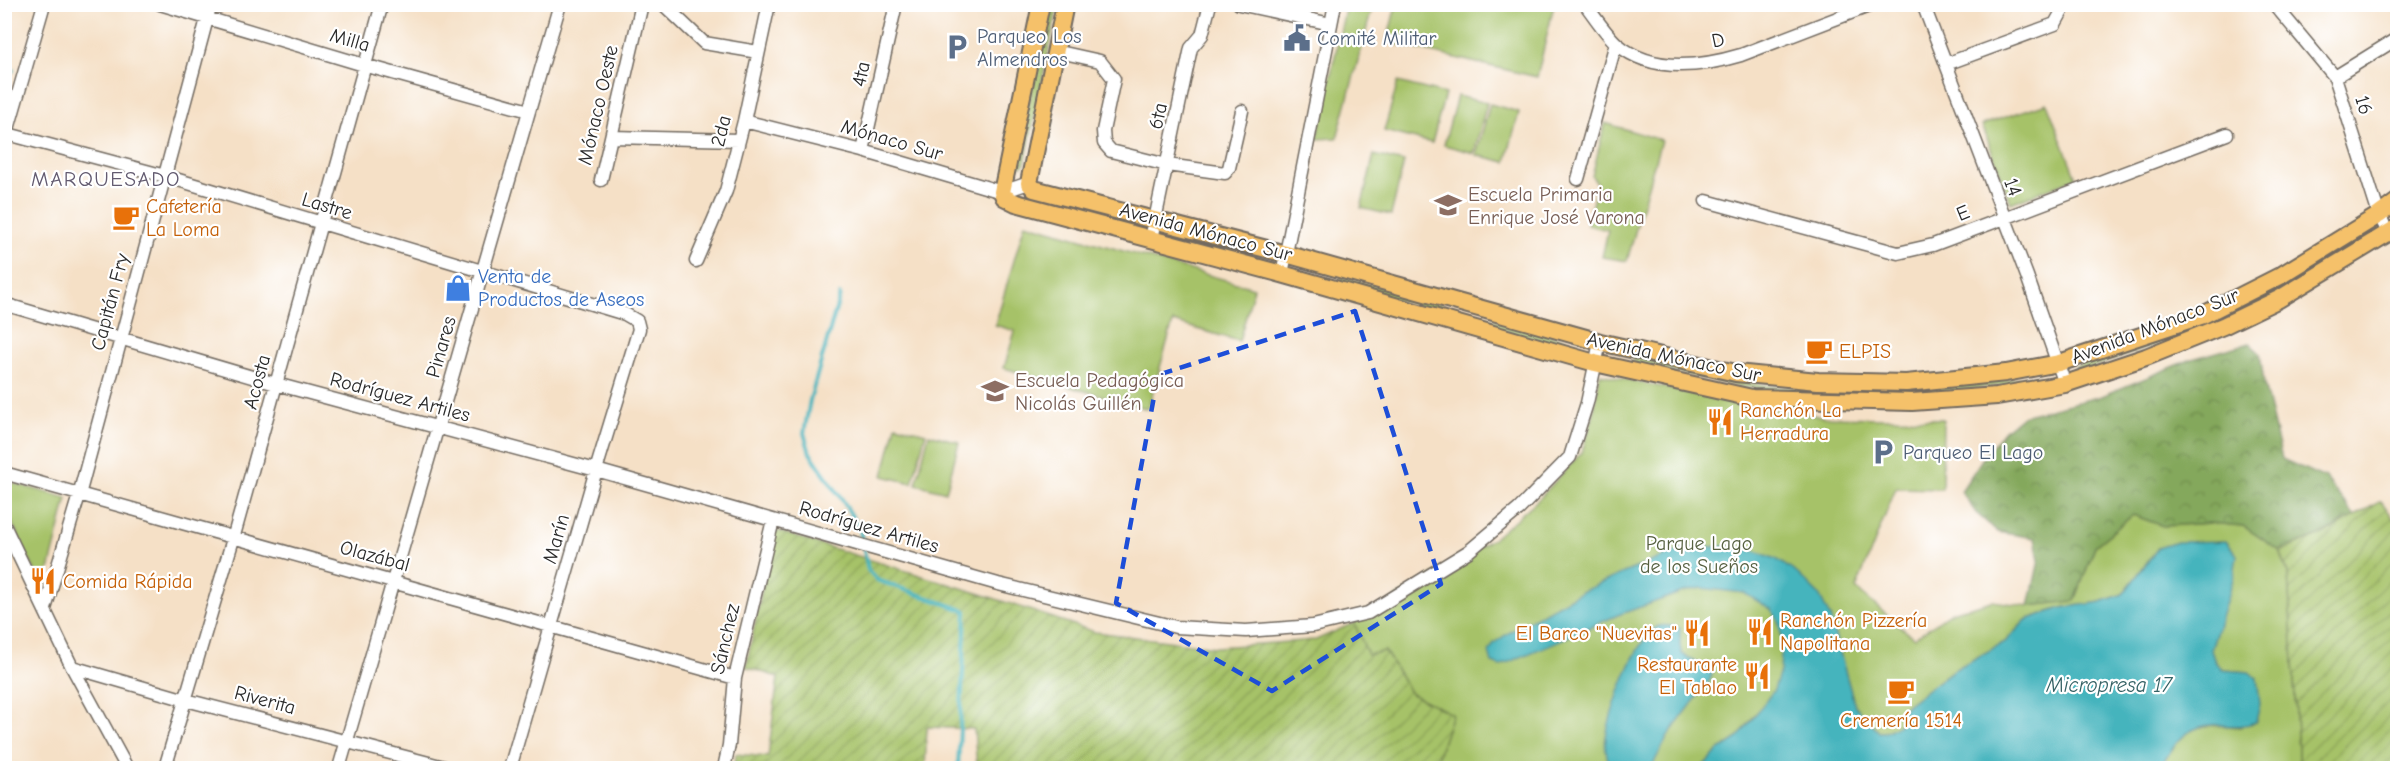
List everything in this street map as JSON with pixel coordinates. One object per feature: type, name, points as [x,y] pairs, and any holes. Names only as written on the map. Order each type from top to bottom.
[{"type":"main road","points":[[1002,192],[1041,4]]},
{"type":"main road","points":[[1029,183],[1065,4]]},
{"type":"main road","name":"Avenida Mónaco Sur","points":[[1029,183],[1034,189],[1286,254],[1600,342],[1756,376],[1818,381],[1906,383],[2006,373],[2059,363],[2201,316],[2280,276],[2379,215],[2397,201]]},
{"type":"main road","name":"Avenida Mónaco Sur","points":[[1002,192],[1004,197],[1016,203],[1282,274],[1595,363],[1752,398],[1912,402],[1997,396],[2064,384],[2146,357],[2223,326],[2296,289],[2393,230]]},
{"type":"main road","points":[[1752,398],[1756,376]]},
{"type":"street","points":[[5,136],[44,4]]},
{"type":"street","name":"Milla","points":[[160,4],[529,111]]},
{"type":"street","name":"Capitán Fry","points":[[45,609],[79,495],[211,4]]},
{"type":"street","name":"Acosta","points":[[165,768],[233,539],[382,4]]},
{"type":"street","name":"Pinares","points":[[339,768],[560,4]]},
{"type":"street","name":"Mónaco Oeste","points":[[601,180],[642,4]]},
{"type":"street","points":[[663,4],[704,43],[758,52]]},
{"type":"street","name":"2da","points":[[696,261],[726,191],[744,121],[769,4]]},
{"type":"street","name":"4ta","points":[[863,151],[896,4]]},
{"type":"street","name":"6ta","points":[[1151,239],[1191,48],[1202,35],[1210,4]]},
{"type":"street","points":[[1239,4],[1331,24]]},
{"type":"street","points":[[1282,274],[1335,4]]},
{"type":"street","name":"D","points":[[1585,4],[1616,43],[1639,59],[1675,65],[1722,60],[1874,4]]},
{"type":"street","name":"14","points":[[1923,4],[2059,363],[2064,384]]},
{"type":"street","points":[[1946,64],[2055,24],[2066,4]]},
{"type":"street","name":"16","points":[[2274,4],[2335,77],[2379,215],[2393,230]]},
{"type":"street","points":[[2335,77],[2397,38]]},
{"type":"street","points":[[1578,179],[1616,43]]},
{"type":"street","points":[[1055,51],[1100,61],[1114,79],[1103,131],[1104,143],[1111,151],[1167,165],[1225,173],[1229,168],[1242,111]]},
{"type":"street","name":"Mónaco Sur","points":[[744,121],[863,151],[1002,192]]},
{"type":"street","name":"E","points":[[1706,201],[1899,253],[1933,245],[2227,134]]},
{"type":"street","name":"Lastre","points":[[5,136],[165,177],[625,314],[637,321]]},
{"type":"street","points":[[611,137],[739,140]]},
{"type":"street","points":[[1002,192],[1029,183]]},
{"type":"street","name":"Rodríguez Artiles","points":[[4,304],[276,384],[596,470],[998,584],[1176,627],[1246,631],[1313,626],[1368,613],[1469,550],[1519,509],[1570,458],[1587,403],[1600,342]]},
{"type":"street","name":"Marín","points":[[510,768],[639,329],[637,321]]},
{"type":"street","name":"Olazábal","points":[[4,473],[735,678]]},
{"type":"street","name":"Sánchez","points":[[724,768],[729,745],[735,678],[773,520]]},
{"type":"street","points":[[4,525],[72,667],[127,768]]},
{"type":"street","name":"Riverita","points":[[72,667],[186,700],[448,768]]},
{"type":"highlighted area","points":[[1355,311],[1441,584],[1272,691],[1116,603],[1158,375]]},
{"type":"green space","points":[[1050,5],[1058,5],[1025,163],[1021,166],[1016,163]]},
{"type":"green space","points":[[1346,5],[1373,5],[1337,138],[1317,139]]},
{"type":"green space","points":[[1396,5],[1554,5],[1537,77],[1387,42]]},
{"type":"green space","points":[[1398,82],[1445,94],[1432,143],[1384,131]]},
{"type":"green space","points":[[1457,96],[1487,103],[1474,153],[1444,145]]},
{"type":"green space","points":[[2047,103],[2076,178],[2011,203],[1982,125]]},
{"type":"green space","points":[[1490,104],[1519,112],[1506,162],[1476,155]]},
{"type":"green space","points":[[1605,123],[1661,140],[1627,261],[1602,257],[1608,230],[1587,225],[1597,184],[1592,176]]},
{"type":"green space","points":[[1374,155],[1404,162],[1391,215],[1361,208]]},
{"type":"green space","points":[[1025,223],[1254,288],[1239,341],[1173,322],[1148,409],[1004,368],[1015,331],[995,325]]},
{"type":"green space","points":[[2365,233],[2366,239],[2254,304],[2206,327],[2079,372],[2074,371],[2076,366],[2205,321]]},
{"type":"green space","points":[[1343,277],[1578,343],[1579,347],[1575,350],[1343,284],[1340,279]]},
{"type":"green space","points":[[2249,343],[2260,353],[2264,384],[2282,459],[2325,478],[2355,516],[2322,535],[2280,551],[2243,526],[2210,523],[2163,526],[2133,515],[2095,546],[2075,601],[2029,606],[2039,560],[2035,538],[1998,532],[1976,513],[1961,491],[2005,430],[2022,416],[2102,396],[2192,359]]},
{"type":"green space","points":[[1636,355],[1742,382],[1779,387],[1890,389],[2038,376],[2039,381],[1922,394],[1819,396],[1741,387],[1634,363],[1632,359]]},
{"type":"green space","name":"Parque Lago de los Sueños","points":[[1600,374],[1752,406],[1825,417],[1943,419],[1942,489],[1896,488],[1856,589],[1914,638],[1951,612],[1992,601],[2029,606],[2075,600],[2095,546],[2133,515],[2163,526],[2210,523],[2243,526],[2280,551],[2288,573],[2299,768],[2160,768],[2176,744],[2192,730],[2211,726],[2241,727],[2249,672],[2223,670],[2215,662],[2158,548],[2123,594],[2101,602],[2061,608],[2026,620],[2005,642],[1952,671],[1908,704],[1904,708],[1899,725],[1886,732],[1879,732],[1855,707],[1756,713],[1738,738],[1718,751],[1701,768],[1434,768],[1452,714],[1411,694],[1385,651],[1368,655],[1354,623],[1494,538],[1540,498],[1582,452],[1593,417]]},
{"type":"green space","points":[[896,425],[926,433],[912,483],[883,476]]},
{"type":"green space","points":[[929,434],[959,442],[946,492],[916,484]]},
{"type":"green space","points":[[5,481],[67,498],[44,590],[5,508]]},
{"type":"green space","points":[[2381,501],[2397,523],[2397,768],[2299,768],[2288,573],[2280,551],[2322,535]]},
{"type":"green space","points":[[774,530],[1095,632],[1216,647],[1316,640],[1354,623],[1368,655],[1385,651],[1411,694],[1452,714],[1434,768],[977,768],[974,729],[927,727],[925,768],[733,768],[736,754],[768,757],[778,677],[746,667]]},
{"type":"water","name":"Micropresa 17","points":[[2226,541],[2237,555],[2234,576],[2211,650],[2215,662],[2223,670],[2249,672],[2257,678],[2260,704],[2256,722],[2238,726],[2199,727],[2183,736],[2160,768],[1701,768],[1718,751],[1738,738],[1774,690],[1780,671],[1782,639],[1778,620],[1771,609],[1744,593],[1701,588],[1683,592],[1618,615],[1500,666],[1492,663],[1489,652],[1494,643],[1513,630],[1577,594],[1682,549],[1723,546],[1753,550],[1776,559],[1798,574],[1819,595],[1830,617],[1855,706],[1879,732],[1886,732],[1899,725],[1904,708],[1908,704],[1952,671],[2005,642],[2026,620],[2061,608],[2101,602],[2123,594],[2158,548],[2177,542]]},
{"type":"water","points":[[1659,626],[1680,628],[1682,654],[1713,671],[1710,680],[1670,733],[1651,768],[1610,768],[1606,737],[1625,676],[1633,658],[1650,632]]},
{"type":"waterway","points":[[4,78],[13,70]]},
{"type":"waterway","points":[[840,295],[810,400],[804,433],[810,453],[860,530],[868,570],[877,580],[966,611],[958,768]]},
{"type":"place","name":"Comité Militar","points":[[1297,38]]},
{"type":"place","name":"Parqueo Los Almendros","points":[[957,47]]},
{"type":"place","name":"Escuela Primaria Enrique José Varona","points":[[1448,205]]},
{"type":"place","name":"Cafetería La Loma","points":[[126,217]]},
{"type":"place","name":"Venta de Productos de Aseos","points":[[458,288]]},
{"type":"place","name":"ELPIS","points":[[1819,351]]},
{"type":"place","name":"Escuela Pedagógica Nicolás Guillén","points":[[995,391]]},
{"type":"place","name":"Ranchón La Herradura","points":[[1720,422]]},
{"type":"place","name":"Parqueo El Lago","points":[[1883,452]]},
{"type":"place","name":"Comida Rápida","points":[[43,581]]},
{"type":"place","name":"Ranchón Pizzería Napolitana","points":[[1760,632]]},
{"type":"place","name":"El Barco \"Nuevitas\"","points":[[1697,633]]},
{"type":"place","name":"Restaurante El Tablao","points":[[1757,676]]},
{"type":"place","name":"Cremería 1514","points":[[1901,691]]},
{"type":"district","name":"MARQUESADO","points":[[106,179]]}]
